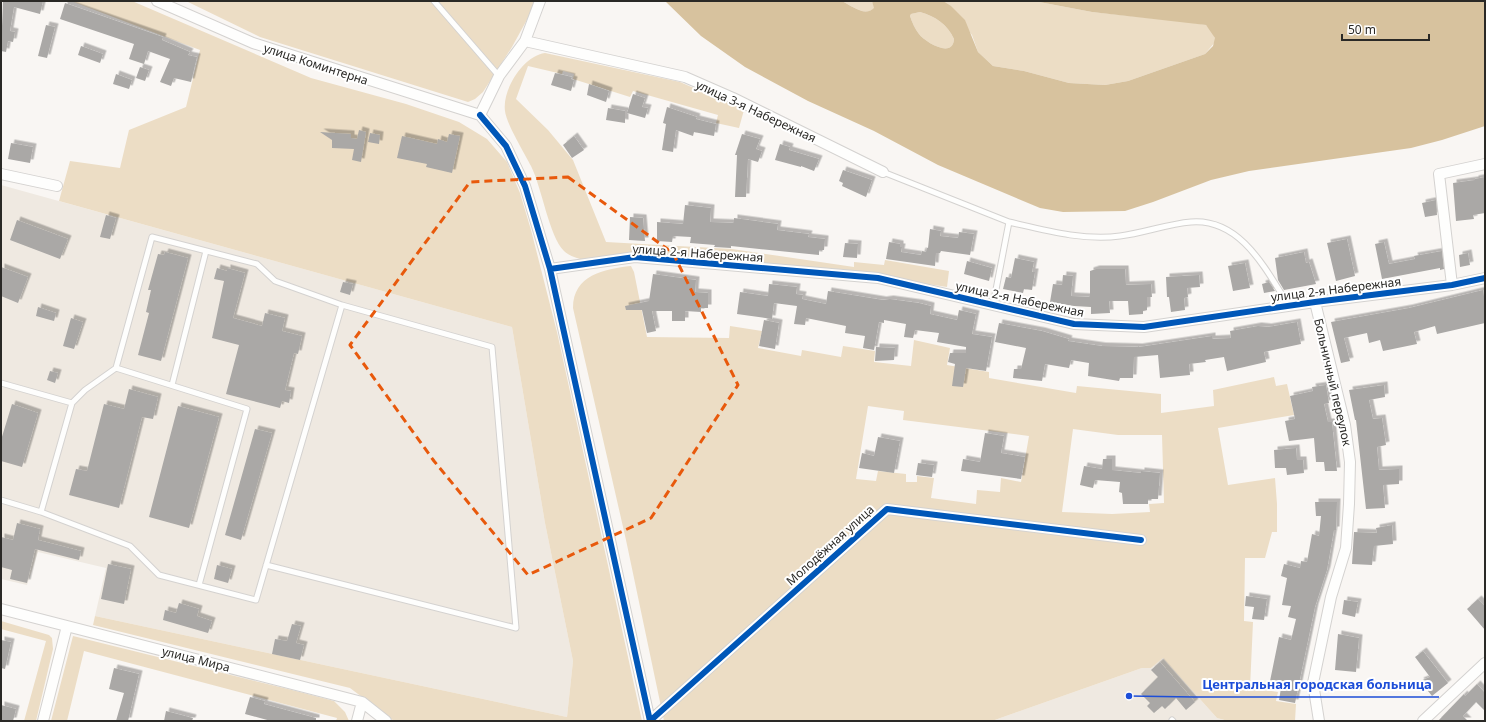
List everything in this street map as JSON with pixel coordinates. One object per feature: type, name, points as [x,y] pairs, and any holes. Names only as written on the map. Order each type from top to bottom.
[{"type":"street","name":"улица Коминтерна","points":[[157,1],[253,43],[480,115]]},
{"type":"street","points":[[540,1],[525,41],[499,76],[480,115],[506,146],[525,186],[550,269],[650,721]]},
{"type":"street","name":"улица 3-я Набережная","points":[[525,41],[685,77],[733,98],[883,172]]},
{"type":"street","points":[[1452,285],[1439,174],[1485,164]]},
{"type":"street","points":[[1,174],[57,186]]},
{"type":"street","name":"улица 2-я Набережная","points":[[550,269],[635,257],[878,278],[1074,324],[1144,326],[1315,302],[1452,285],[1485,278]]},
{"type":"street","name":"Больничный переулок","points":[[1315,302],[1345,425],[1350,462],[1346,548],[1330,598],[1313,683],[1319,721]]},
{"type":"street","name":"Молодёжная улица","points":[[650,721],[887,509],[1141,540]]},
{"type":"street","name":"улица Мира","points":[[1,609],[362,702],[386,721]]},
{"type":"street","points":[[43,721],[67,626]]},
{"type":"street","points":[[1423,721],[1485,663]]},
{"type":"street","points":[[357,721],[362,702]]},
{"type":"lane","points":[[434,1],[499,76]]},
{"type":"lane","points":[[883,172],[1009,222],[1068,235],[1119,236],[1191,222],[1213,223],[1226,228],[1238,236],[1248,246],[1289,306]]},
{"type":"lane","points":[[993,305],[1009,222]]},
{"type":"lane","points":[[41,512],[72,403],[85,390],[116,368],[152,238],[257,264],[275,281],[342,305],[492,347],[516,628],[266,565]]},
{"type":"lane","points":[[172,385],[206,251]]},
{"type":"lane","points":[[1,500],[41,512],[130,546],[159,575],[256,600],[342,305]]},
{"type":"lane","points":[[116,368],[247,409],[199,585]]},
{"type":"lane","points":[[1,383],[72,403]]},
{"type":"highlighted area","points":[[568,177],[673,253],[738,385],[651,518],[528,575],[434,461],[350,345],[470,182]]},
{"type":"shaded area","points":[[71,1],[132,1],[311,78],[406,104],[459,122],[487,139],[507,162],[520,193],[531,230],[557,332],[642,721],[394,721],[350,688],[93,625],[95,616],[567,717],[573,661],[545,523],[512,327],[59,201],[70,161],[120,168],[129,130],[186,107],[200,50]]},
{"type":"shaded area","points":[[186,1],[534,1],[529,16],[512,47],[483,92],[475,99],[468,102],[260,37]]},
{"type":"shaded area","points":[[665,1],[842,1],[858,10],[867,11],[874,8],[872,1],[943,1],[951,6],[965,20],[978,52],[993,66],[1024,71],[1069,83],[1105,85],[1128,81],[1205,54],[1213,46],[1215,38],[1206,25],[1092,12],[1034,1],[1485,1],[1485,126],[1411,148],[1249,171],[1211,180],[1125,211],[1063,212],[1040,208],[938,165],[874,131],[808,101],[745,67],[701,36]],"holes":[[[920,12],[945,25],[948,29],[954,39],[949,48],[938,47],[932,44],[918,32],[910,16],[911,14]]]},
{"type":"shaded area","points":[[842,1],[872,1],[875,8],[867,11],[858,10]]},
{"type":"shaded area","points":[[943,1],[1034,1],[1092,12],[1188,22],[1206,25],[1212,31],[1215,42],[1205,54],[1128,81],[1105,85],[1069,83],[1024,71],[993,66],[978,52],[972,35]]},
{"type":"shaded area","points":[[920,12],[931,16],[945,25],[954,39],[949,48],[938,47],[927,41],[919,34],[910,16],[911,14]]},
{"type":"shaded area","points":[[545,53],[680,82],[744,110],[739,128],[716,123],[718,115],[633,91],[630,97],[573,79],[574,74],[563,71],[562,74],[528,66],[516,99],[548,130],[573,160],[606,242],[732,249],[854,267],[854,262],[884,265],[885,260],[949,271],[947,287],[870,275],[721,262],[583,260],[573,257],[564,251],[554,234],[535,175],[512,131],[505,111],[507,94],[516,75],[529,60],[537,55]]},
{"type":"shaded area","points":[[1,185],[512,327],[545,523],[573,661],[567,717],[95,616],[106,568],[38,552],[27,585],[1,579]]},
{"type":"shaded area","points":[[631,266],[634,272],[647,337],[729,338],[730,326],[762,331],[758,348],[801,356],[802,350],[841,357],[843,346],[875,351],[874,362],[911,366],[914,340],[950,348],[947,365],[989,372],[989,378],[1076,393],[1077,386],[1161,394],[1161,413],[1214,406],[1213,390],[1274,377],[1276,386],[1287,384],[1294,415],[1218,428],[1228,485],[1275,478],[1277,532],[1272,532],[1265,558],[1245,558],[1244,621],[1253,622],[1250,688],[1278,692],[1276,701],[1296,704],[1295,721],[1228,721],[1217,718],[1163,658],[1151,668],[1142,668],[992,721],[664,721],[626,540],[573,308],[574,297],[578,288],[584,281],[601,272]],"holes":[[[868,406],[904,411],[903,420],[1029,436],[1021,482],[1001,478],[1000,492],[977,490],[976,504],[931,498],[934,478],[917,476],[917,482],[906,482],[906,474],[878,471],[876,481],[856,479]],[[1073,429],[1118,435],[1162,435],[1164,503],[1149,504],[1150,512],[1112,514],[1062,512]]]},
{"type":"shaded area","points":[[1,621],[49,635],[52,638],[53,649],[36,721],[24,721],[46,641],[1,629]]},
{"type":"shaded area","points":[[73,636],[334,701],[345,712],[349,721],[336,721],[337,718],[84,651],[67,721],[51,721]]},
{"type":"shaded area","points":[[1163,658],[1217,718],[1228,721],[992,721],[1142,668],[1151,668]]},
{"type":"building","points":[[3,1],[43,1],[40,14],[14,7],[10,31],[15,32],[13,42],[8,41],[6,52],[1,51]]},
{"type":"building","points":[[65,3],[163,37],[162,40],[190,52],[188,55],[197,57],[191,82],[174,78],[171,86],[160,82],[170,59],[148,51],[144,64],[129,59],[134,44],[60,19]]},
{"type":"building","points":[[46,25],[55,27],[47,58],[38,56]]},
{"type":"building","points":[[81,46],[103,54],[100,63],[78,55]]},
{"type":"building","points":[[140,67],[149,70],[145,81],[136,78]]},
{"type":"building","points":[[555,73],[572,77],[571,79],[574,80],[571,91],[551,85]]},
{"type":"building","points":[[116,74],[132,80],[129,89],[113,84]]},
{"type":"building","points":[[589,84],[609,91],[606,102],[587,95]]},
{"type":"building","points":[[633,94],[645,98],[642,107],[648,108],[645,118],[627,113]]},
{"type":"building","points":[[667,107],[697,117],[696,119],[716,124],[714,136],[694,132],[693,136],[676,130],[673,152],[662,150],[666,124],[663,123]]},
{"type":"building","points":[[608,108],[625,111],[625,123],[606,120]]},
{"type":"building","points":[[359,130],[366,132],[361,162],[352,160],[354,149],[332,148],[332,140],[320,132],[351,134],[351,138],[357,139]]},
{"type":"building","points":[[370,133],[380,135],[379,144],[368,142]]},
{"type":"building","points":[[449,134],[460,136],[452,173],[426,167],[427,164],[397,158],[402,136],[437,144],[438,139],[447,142]]},
{"type":"building","points":[[742,134],[760,139],[756,149],[762,151],[758,162],[748,159],[746,197],[735,197],[737,155],[735,155]]},
{"type":"building","points":[[574,136],[584,150],[572,158],[563,145]]},
{"type":"building","points":[[11,143],[33,147],[30,163],[8,159]]},
{"type":"building","points":[[780,144],[790,147],[789,150],[819,159],[814,171],[801,166],[775,160]]},
{"type":"building","points":[[843,170],[872,180],[866,197],[842,186],[843,183],[839,181]]},
{"type":"building","points":[[1485,177],[1485,213],[1473,215],[1474,219],[1456,221],[1453,183]]},
{"type":"building","points":[[1436,200],[1437,215],[1425,217],[1422,203]]},
{"type":"building","points":[[685,205],[711,208],[710,222],[734,223],[734,218],[778,224],[777,230],[809,234],[808,237],[825,239],[824,250],[819,250],[819,255],[731,246],[731,248],[714,247],[715,245],[690,243],[691,237],[673,236],[672,242],[657,241],[657,222],[683,224]]},
{"type":"building","points":[[106,215],[116,218],[110,239],[100,237]]},
{"type":"building","points":[[630,217],[643,218],[645,241],[629,240]]},
{"type":"building","points":[[17,220],[68,239],[60,259],[10,240]]},
{"type":"building","points":[[930,229],[941,231],[940,236],[958,238],[959,232],[974,234],[970,255],[941,251],[940,253],[936,253],[935,266],[886,259],[889,242],[900,244],[900,247],[902,247],[901,252],[921,255],[922,251],[926,252],[928,248]]},
{"type":"building","points":[[1347,239],[1355,276],[1336,281],[1327,243]]},
{"type":"building","points":[[1384,242],[1389,264],[1415,259],[1414,256],[1442,251],[1444,269],[1440,270],[1440,268],[1382,279],[1375,244]]},
{"type":"building","points":[[845,243],[858,244],[857,258],[843,257]]},
{"type":"building","points":[[165,252],[188,258],[161,361],[138,355],[149,313],[146,312],[151,290],[148,290],[158,254],[164,255]]},
{"type":"building","points":[[1304,252],[1306,263],[1309,262],[1316,284],[1284,290],[1278,280],[1275,258]]},
{"type":"building","points":[[1468,253],[1470,265],[1460,267],[1459,255]]},
{"type":"building","points":[[1015,258],[1034,262],[1032,272],[1035,272],[1032,290],[1024,289],[1023,293],[1003,289],[1006,277],[1011,278]]},
{"type":"building","points":[[967,261],[992,268],[989,281],[964,274]]},
{"type":"building","points":[[1245,263],[1250,288],[1233,291],[1228,266]]},
{"type":"building","points":[[1,267],[28,277],[18,303],[1,296]]},
{"type":"building","points":[[217,268],[227,271],[227,268],[245,273],[233,318],[262,326],[265,313],[285,318],[282,331],[302,336],[298,354],[294,353],[285,390],[291,391],[289,403],[282,401],[280,408],[226,394],[239,345],[212,338],[224,281],[214,279]]},
{"type":"building","points":[[1096,269],[1125,269],[1126,285],[1151,284],[1152,297],[1147,297],[1147,310],[1143,311],[1143,314],[1129,315],[1128,301],[1109,301],[1110,313],[1091,314],[1091,307],[1050,302],[1053,284],[1062,285],[1063,275],[1073,276],[1071,296],[1090,297],[1090,271]]},
{"type":"building","points":[[653,274],[696,280],[695,292],[708,293],[708,308],[701,308],[701,312],[685,311],[685,321],[672,321],[672,311],[652,311],[656,331],[647,333],[642,310],[626,310],[625,306],[649,301]]},
{"type":"building","points":[[1199,275],[1200,287],[1187,288],[1188,297],[1184,298],[1185,310],[1171,312],[1169,297],[1167,297],[1166,277]]},
{"type":"building","points":[[343,282],[353,284],[350,295],[340,292]]},
{"type":"building","points":[[1269,282],[1275,291],[1264,293],[1262,284]]},
{"type":"building","points":[[769,284],[797,287],[796,294],[803,295],[802,299],[826,304],[828,291],[883,300],[890,299],[919,303],[931,306],[930,314],[957,320],[959,310],[976,314],[972,334],[992,337],[986,371],[966,368],[963,387],[952,386],[955,364],[948,362],[950,353],[966,353],[966,347],[937,342],[939,333],[915,330],[913,338],[904,337],[906,324],[884,320],[884,323],[879,322],[874,350],[863,348],[865,336],[845,333],[846,326],[806,318],[805,325],[794,324],[797,306],[774,303],[772,319],[737,314],[740,292],[768,296]]},
{"type":"building","points":[[1483,290],[1485,303],[1485,323],[1437,334],[1435,326],[1414,332],[1417,344],[1383,351],[1380,340],[1369,343],[1367,333],[1344,338],[1350,361],[1341,363],[1331,322],[1409,308]]},
{"type":"building","points":[[38,307],[56,313],[54,321],[36,316]]},
{"type":"building","points":[[71,318],[83,322],[74,349],[63,346]]},
{"type":"building","points":[[764,320],[779,323],[775,349],[759,346]]},
{"type":"building","points":[[1297,322],[1301,344],[1264,352],[1266,362],[1227,371],[1224,357],[1205,360],[1206,362],[1189,364],[1190,375],[1160,378],[1158,355],[1134,357],[1133,378],[1120,378],[1119,381],[1088,376],[1089,363],[1071,360],[1069,368],[1045,364],[1042,381],[1013,378],[1014,369],[1021,369],[1026,348],[995,342],[999,323],[1042,331],[1069,339],[1068,341],[1102,346],[1139,347],[1212,336],[1212,339],[1231,338],[1230,331],[1258,326],[1268,327]]},
{"type":"building","points":[[876,347],[895,348],[894,360],[875,361]]},
{"type":"building","points":[[50,371],[58,373],[55,383],[47,380]]},
{"type":"building","points":[[1326,385],[1329,403],[1324,404],[1328,422],[1332,422],[1337,471],[1325,471],[1324,462],[1316,462],[1314,438],[1289,441],[1285,421],[1295,419],[1290,396],[1313,391],[1312,387]]},
{"type":"building","points":[[1384,385],[1385,397],[1369,400],[1373,419],[1382,418],[1386,445],[1377,447],[1379,470],[1399,469],[1399,484],[1383,485],[1385,508],[1366,509],[1356,420],[1349,390]]},
{"type":"building","points":[[129,389],[158,397],[153,419],[142,417],[119,508],[69,495],[76,469],[87,471],[104,404],[124,409]]},
{"type":"building","points":[[12,404],[38,413],[22,467],[1,461],[1,440]]},
{"type":"building","points":[[178,406],[219,417],[189,528],[149,517]]},
{"type":"building","points":[[255,429],[272,433],[241,540],[225,535]]},
{"type":"building","points":[[985,433],[1004,436],[1001,453],[1025,457],[1021,479],[961,471],[963,459],[980,462]]},
{"type":"building","points":[[878,437],[900,441],[894,473],[859,468],[862,453],[874,456]]},
{"type":"building","points":[[1296,448],[1297,460],[1303,460],[1304,473],[1287,475],[1286,468],[1275,468],[1274,450]]},
{"type":"building","points":[[1103,459],[1112,459],[1112,470],[1160,473],[1158,499],[1148,499],[1148,504],[1123,504],[1122,493],[1119,492],[1120,482],[1095,480],[1093,488],[1080,485],[1084,466],[1102,469]]},
{"type":"building","points":[[918,463],[934,465],[932,477],[916,475]]},
{"type":"building","points":[[1315,502],[1337,502],[1336,530],[1334,530],[1327,570],[1315,607],[1295,703],[1279,700],[1281,688],[1269,686],[1279,637],[1291,640],[1296,619],[1288,617],[1291,606],[1282,605],[1287,578],[1281,576],[1284,564],[1300,568],[1301,561],[1307,562],[1312,534],[1319,536],[1321,516],[1316,516]]},
{"type":"building","points":[[17,523],[40,529],[38,540],[81,551],[79,560],[35,549],[27,583],[10,579],[12,570],[1,567],[1,537],[13,540]]},
{"type":"building","points":[[1392,525],[1393,544],[1374,546],[1372,565],[1352,564],[1354,532],[1377,533],[1376,528]]},
{"type":"building","points":[[108,564],[131,569],[124,604],[101,599]]},
{"type":"building","points":[[217,565],[232,569],[228,583],[214,579]]},
{"type":"building","points":[[1246,596],[1267,599],[1264,620],[1252,619],[1254,607],[1245,606]]},
{"type":"building","points":[[1478,599],[1485,606],[1485,630],[1467,609]]},
{"type":"building","points":[[1344,600],[1358,602],[1355,617],[1342,614]]},
{"type":"building","points":[[179,603],[199,609],[197,616],[212,621],[208,633],[163,620],[165,610],[176,613]]},
{"type":"building","points":[[292,624],[301,626],[296,643],[304,645],[300,660],[272,654],[275,639],[287,641]]},
{"type":"building","points":[[1338,634],[1359,638],[1356,672],[1335,670]]},
{"type":"building","points":[[1,640],[11,642],[5,669],[1,668]]},
{"type":"building","points":[[1423,651],[1448,683],[1432,696],[1420,681],[1430,677],[1415,657]]},
{"type":"building","points":[[1160,662],[1195,702],[1186,710],[1176,698],[1165,709],[1162,706],[1154,713],[1147,706],[1150,703],[1141,694],[1158,677],[1151,670]]},
{"type":"building","points":[[114,668],[139,674],[128,721],[116,721],[124,693],[109,689]]},
{"type":"building","points":[[1477,684],[1485,693],[1485,711],[1476,702],[1463,716],[1468,721],[1438,721],[1464,694],[1465,696]]},
{"type":"building","points":[[250,697],[265,701],[264,704],[316,718],[316,721],[271,721],[245,714]]},
{"type":"building","points":[[1,705],[16,709],[13,721],[1,721]]},
{"type":"building","points":[[166,711],[193,718],[192,721],[164,721]]},
{"type":"cycle path","points":[[480,115],[506,146],[525,186],[550,269],[650,721]]},
{"type":"cycle path","points":[[550,269],[635,257],[878,278],[1074,324],[1144,327],[1315,302],[1452,285],[1485,278]]},
{"type":"cycle path","points":[[650,721],[887,509],[1141,540]]},
{"type":"place","name":"Центральная городская больница","points":[[1129,696]]}]
